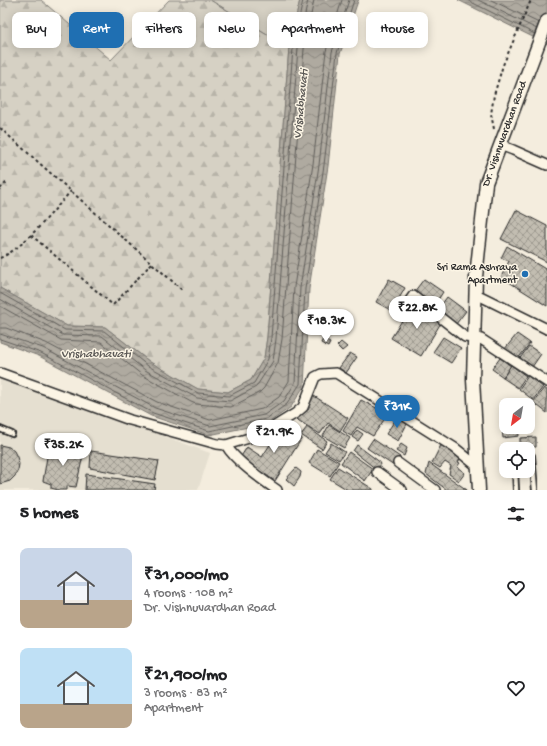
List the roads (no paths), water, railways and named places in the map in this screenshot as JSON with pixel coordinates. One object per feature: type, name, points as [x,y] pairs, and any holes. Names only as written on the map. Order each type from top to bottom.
[{"type":"main road","name":"Dr. Vishnuvardhan Road","points":[[479,490],[472,379],[476,294],[486,183],[547,21]]},
{"type":"street","points":[[500,145],[547,165]]},
{"type":"street","points":[[476,294],[547,329]]},
{"type":"street","points":[[401,313],[413,296],[465,337],[481,340],[547,382]]},
{"type":"street","points":[[0,373],[130,420],[217,444],[226,445],[262,434],[296,413],[303,406],[315,377],[321,374],[336,373],[454,448],[477,466]]},
{"type":"street","points":[[226,445],[230,452],[238,460],[277,490]]},
{"type":"street","points":[[398,463],[435,490]]},
{"type":"street","points":[[377,472],[402,490]]},
{"type":"lane","points":[[0,429],[12,434]]},
{"type":"lane","points":[[515,478],[516,490]]},
{"type":"lane","points":[[534,478],[535,490]]},
{"type":"water","name":"Vrishabhavati","points":[[300,0],[359,0],[354,12],[297,12]]},
{"type":"water","points":[[458,0],[547,0],[547,44]]},
{"type":"water","name":"Vrishabhavati","points":[[289,48],[342,48],[340,54],[328,166],[309,289],[304,386],[291,407],[268,423],[209,435],[151,416],[39,356],[0,342],[0,288],[67,326],[105,327],[150,362],[198,389],[228,392],[251,380],[264,358],[267,337]]},
{"type":"place","name":"Sri Rama Ashraya Apartment","points":[[525,274]]}]
